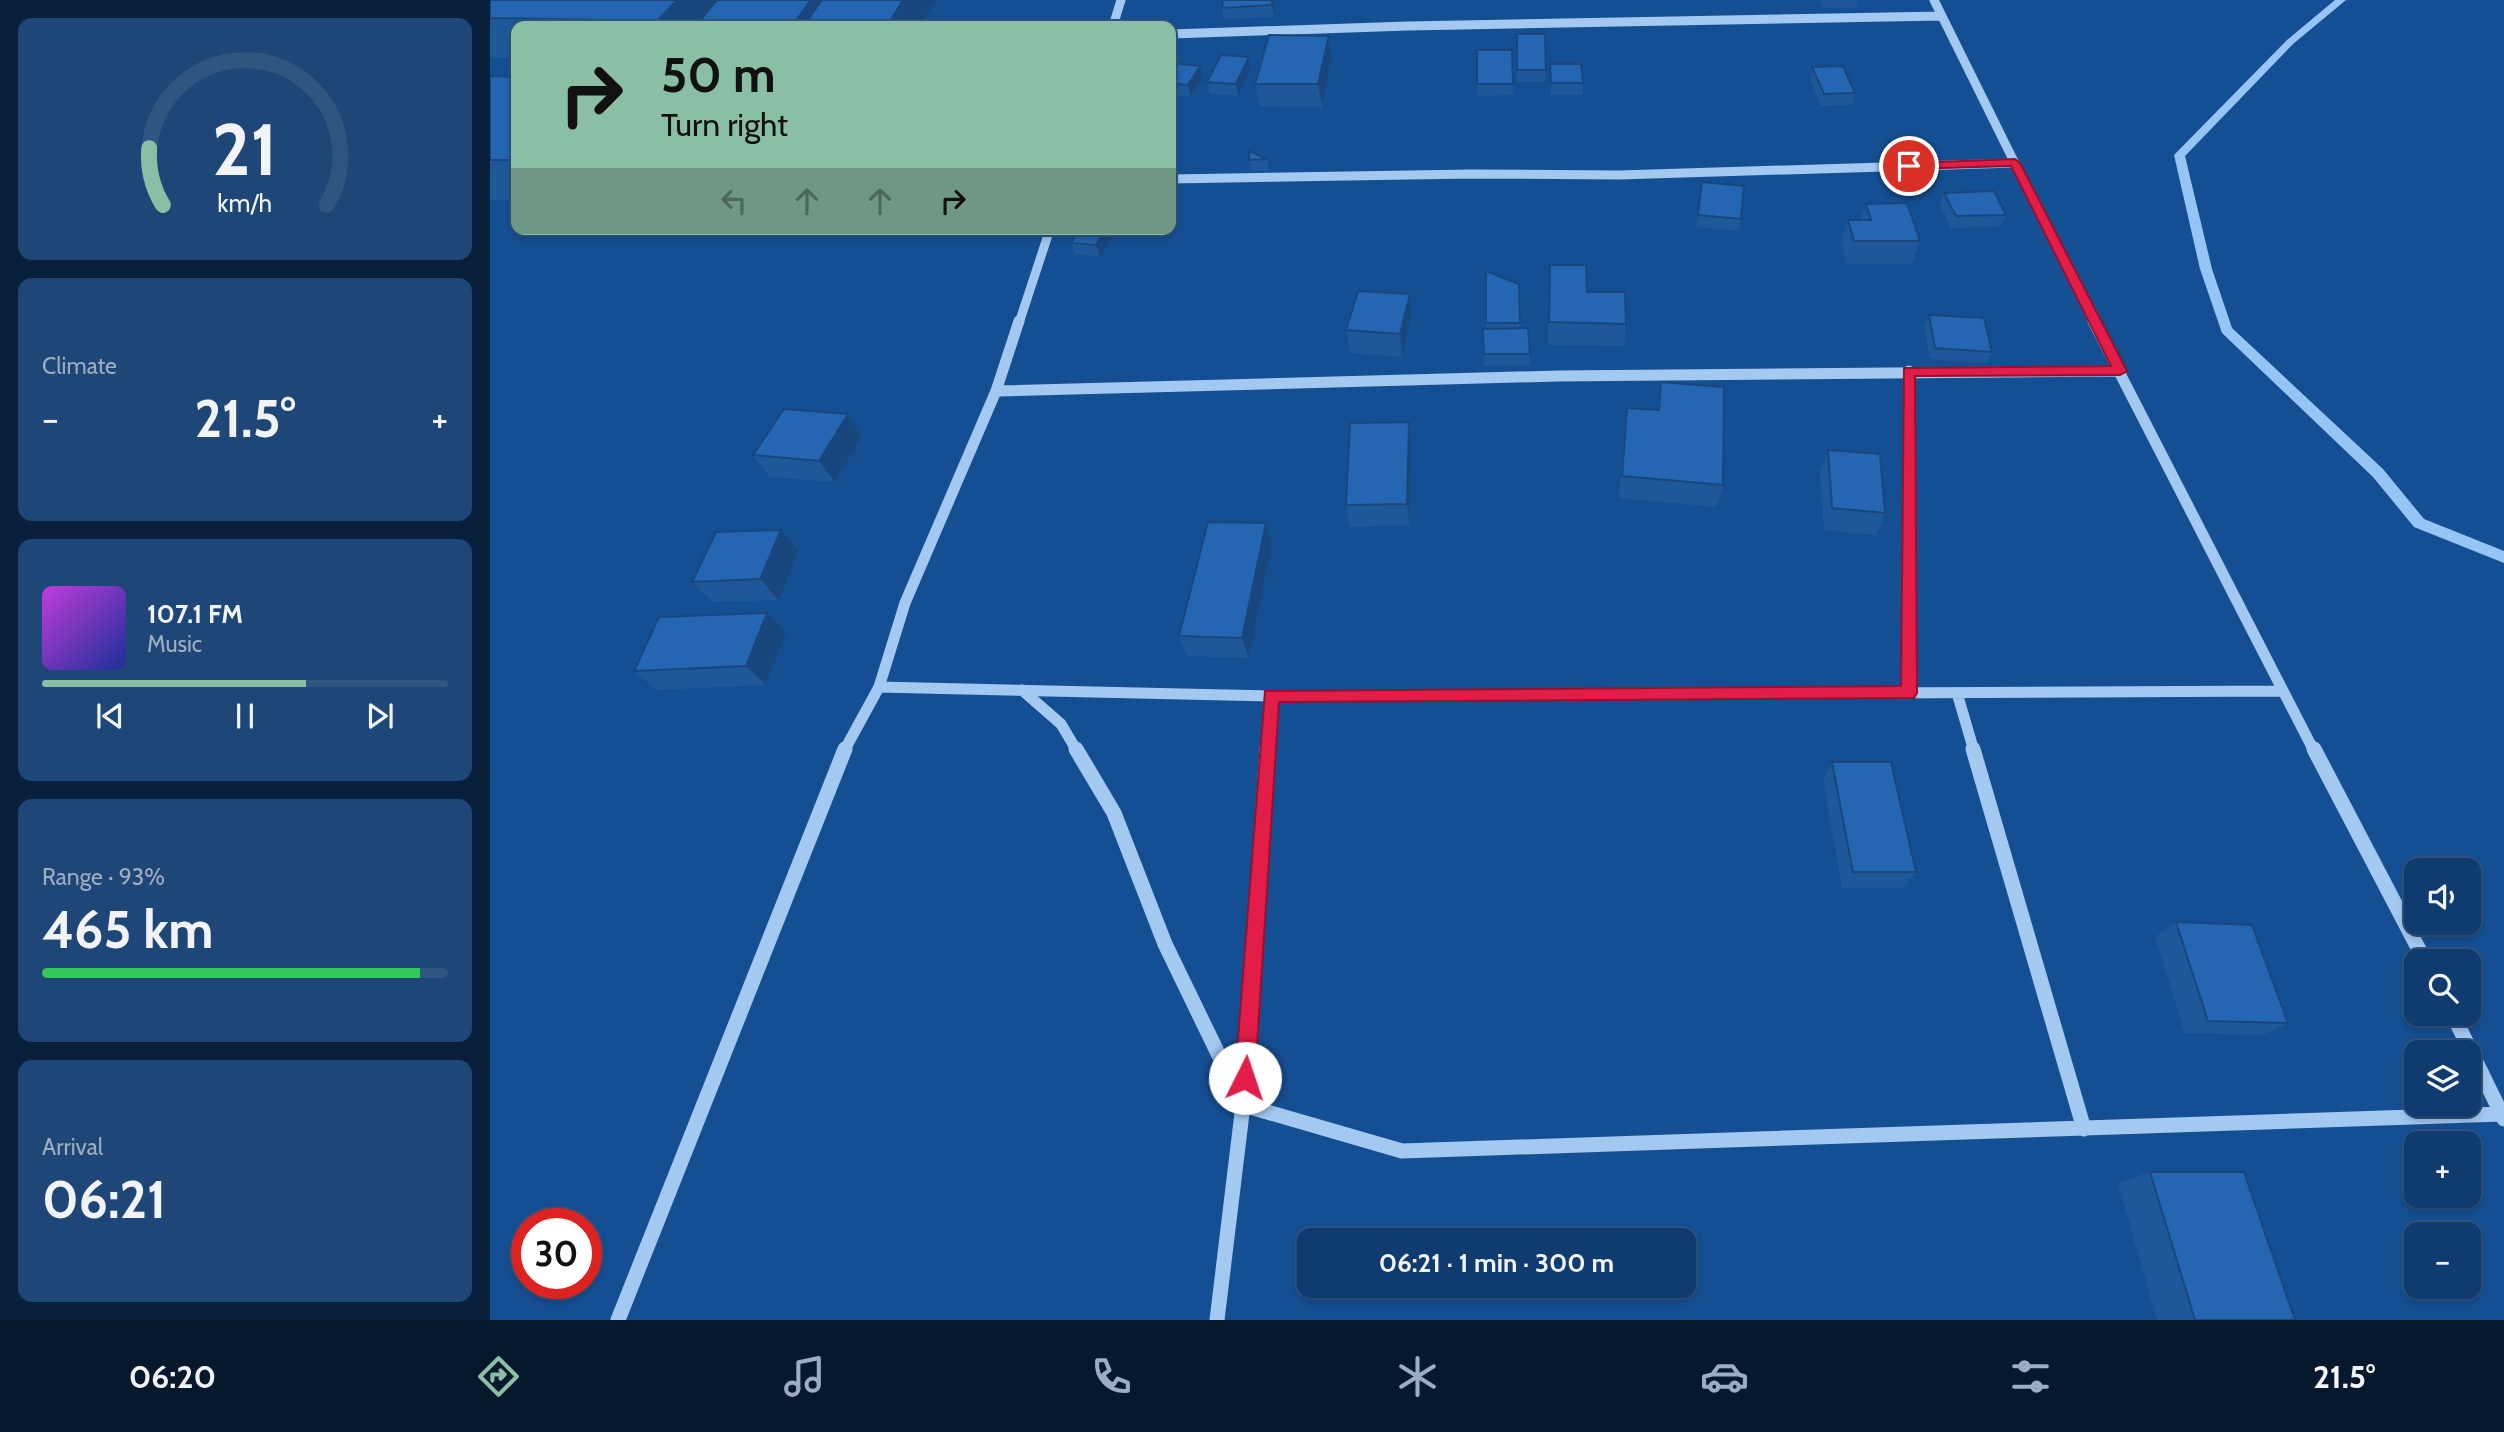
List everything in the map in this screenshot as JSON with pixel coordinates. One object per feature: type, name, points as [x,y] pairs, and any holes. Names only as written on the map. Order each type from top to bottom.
[{"type":"street","points":[[1115,21],[1121,0]]},
{"type":"street","points":[[1934,0],[2283,691],[2419,949]]},
{"type":"street","points":[[1176,34],[1408,26],[1942,16]]},
{"type":"street","points":[[1176,179],[1471,174],[1619,175],[2015,163]]},
{"type":"street","points":[[618,1320],[843,752],[879,687],[905,603],[996,391],[1048,235]]},
{"type":"street","points":[[996,391],[1262,380],[1909,371],[2120,371]]},
{"type":"street","points":[[1909,371],[1909,693]]},
{"type":"street","points":[[879,687],[1271,696],[2283,691]]},
{"type":"street","points":[[1022,690],[1061,724],[1114,813],[1165,944],[1244,1105],[1402,1151],[2503,1116],[2458,1026]]},
{"type":"street","points":[[1957,693],[2084,1129]]},
{"type":"street","points":[[1217,1320],[1244,1105],[1271,696]]},
{"type":"building","points":[[490,0],[677,0],[657,21],[490,18]]},
{"type":"building","points":[[717,0],[811,0],[795,21],[700,21]]},
{"type":"building","points":[[822,0],[903,0],[890,21],[807,21]]},
{"type":"building","points":[[1223,0],[1272,0],[1272,5],[1222,8]]},
{"type":"building","points":[[1517,34],[1545,34],[1546,70],[1517,70]]},
{"type":"building","points":[[1269,35],[1329,36],[1318,84],[1255,84]]},
{"type":"building","points":[[1477,50],[1512,50],[1513,84],[1477,84]]},
{"type":"building","points":[[1221,55],[1249,57],[1236,84],[1207,82]]},
{"type":"building","points":[[1176,64],[1200,66],[1188,85],[1176,84]]},
{"type":"building","points":[[1550,64],[1581,64],[1583,83],[1551,83]]},
{"type":"building","points":[[1843,66],[1855,93],[1824,94],[1812,67]]},
{"type":"building","points":[[490,76],[511,77],[511,160],[490,160]]},
{"type":"building","points":[[1249,151],[1267,159],[1249,160]]},
{"type":"building","points":[[1702,182],[1744,186],[1741,219],[1698,215]]},
{"type":"building","points":[[1994,191],[2006,215],[1956,216],[1944,193]]},
{"type":"building","points":[[1907,203],[1920,241],[1854,241],[1848,220],[1871,220],[1866,204]]},
{"type":"building","points":[[1076,235],[1102,235],[1096,245],[1071,243]]},
{"type":"building","points":[[1550,265],[1586,265],[1587,292],[1625,292],[1626,324],[1549,322]]},
{"type":"building","points":[[1486,271],[1519,284],[1520,323],[1486,323]]},
{"type":"building","points":[[1358,291],[1410,294],[1400,334],[1346,330]]},
{"type":"building","points":[[1929,315],[1984,318],[1992,352],[1935,348]]},
{"type":"building","points":[[1528,328],[1530,354],[1484,354],[1483,329]]},
{"type":"building","points":[[1661,382],[1724,387],[1723,485],[1622,476],[1627,408],[1659,410]]},
{"type":"building","points":[[784,409],[848,414],[819,461],[753,455]]},
{"type":"building","points":[[1409,422],[1407,504],[1346,505],[1350,423]]},
{"type":"building","points":[[1828,450],[1880,454],[1885,513],[1832,508]]},
{"type":"building","points":[[1208,522],[1266,523],[1242,638],[1179,636]]},
{"type":"building","points":[[781,530],[760,579],[692,582],[716,532]]},
{"type":"building","points":[[767,613],[746,666],[634,671],[659,617]]},
{"type":"building","points":[[1832,762],[1891,762],[1916,872],[1853,872]]},
{"type":"building","points":[[2176,922],[2252,925],[2288,1023],[2208,1021]]},
{"type":"building","points":[[2150,1172],[2244,1172],[2295,1320],[2195,1320]]},
{"type":"waterway","points":[[2341,0],[2290,42],[2179,155],[2206,269],[2226,330],[2378,473],[2419,523],[2504,557]]},
{"type":"route","points":[[1245,1078],[1271,696],[1909,693],[1909,371],[2120,371],[2015,163],[1909,166]]}]
